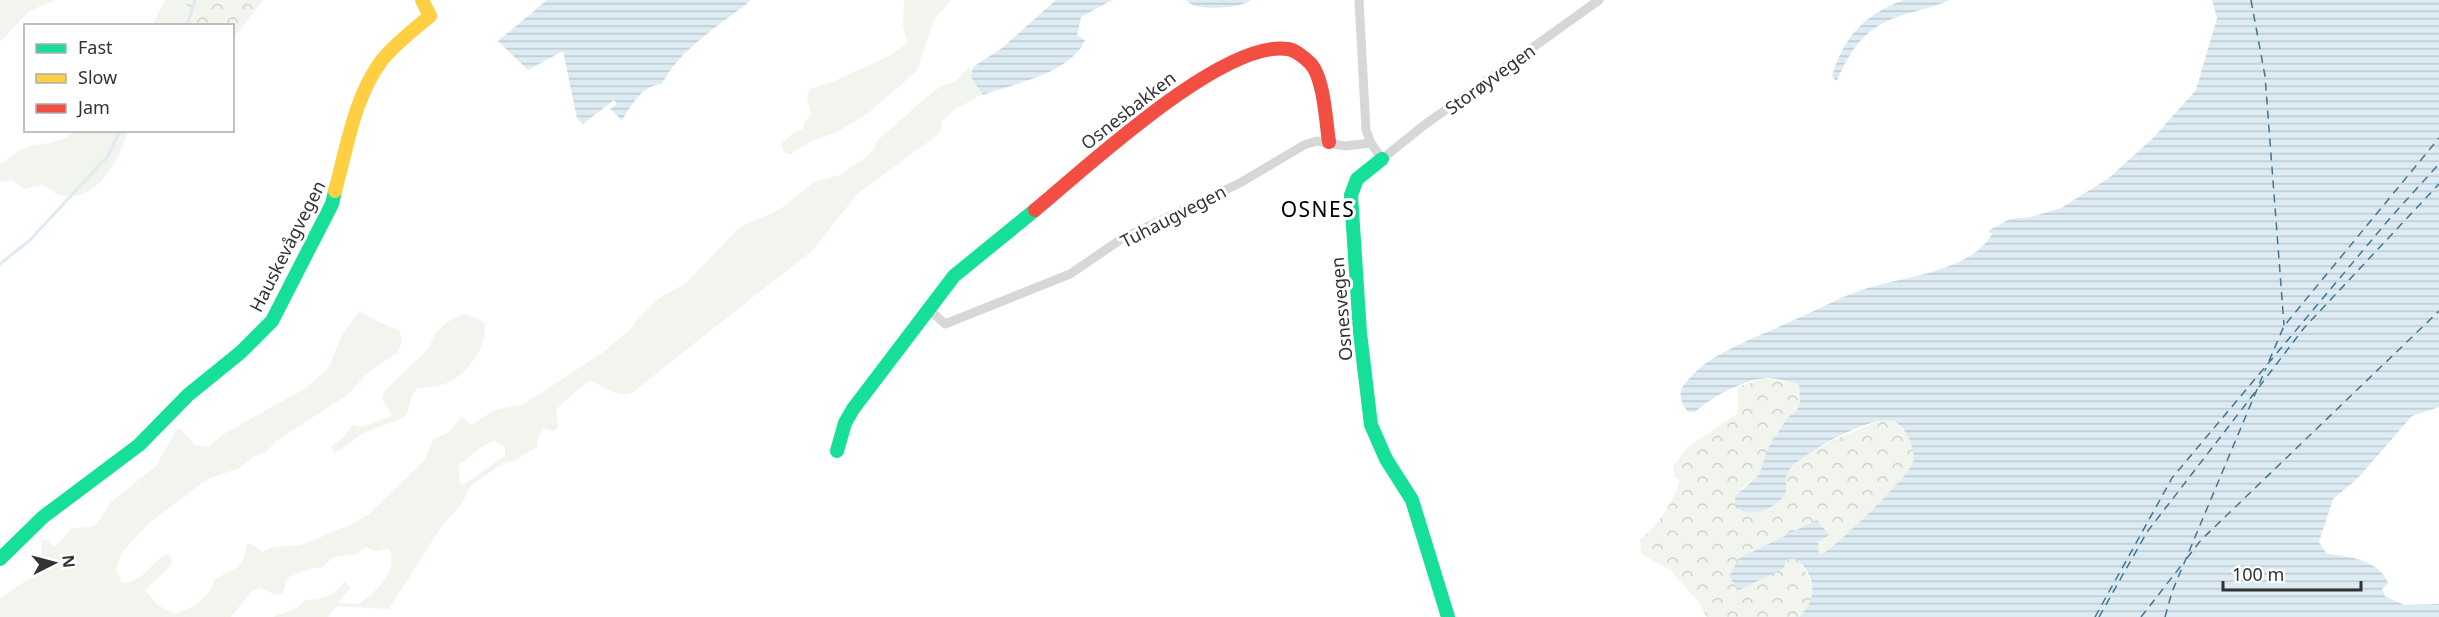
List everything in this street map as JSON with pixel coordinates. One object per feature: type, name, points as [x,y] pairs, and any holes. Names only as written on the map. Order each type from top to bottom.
[{"type":"street","name":"Hauskevågvegen","points":[[0,559],[43,517],[139,445],[188,394],[242,352],[272,321],[332,204],[358,105],[381,62],[401,39],[430,16],[422,0]]},
{"type":"street","points":[[1359,0],[1366,129],[1371,143],[1382,159]]},
{"type":"street","name":"Storøyvegen","points":[[1382,159],[1423,126],[1599,0]]},
{"type":"street","name":"Osnesbakken","points":[[837,451],[845,423],[853,409],[954,276],[1185,87],[1236,60],[1279,48],[1291,49],[1311,64],[1318,76],[1329,142]]},
{"type":"street","name":"Tuhaugvegen","points":[[930,310],[945,324],[1070,274],[1123,238],[1240,183],[1304,145],[1317,141],[1345,146],[1371,143]]},
{"type":"street","name":"Osnesvegen","points":[[1382,159],[1357,179],[1351,195],[1367,406],[1377,443],[1412,500],[1448,617]]},
{"type":"green space","points":[[0,0],[55,0],[29,11],[0,42]]},
{"type":"green space","points":[[165,0],[189,0],[185,24],[153,24]]},
{"type":"green space","points":[[189,0],[263,0],[234,38],[234,24],[180,24]]},
{"type":"green space","points":[[904,0],[951,0],[933,22],[917,70],[868,113],[837,132],[809,142],[791,154],[784,152],[781,144],[794,132],[803,129],[805,121],[811,115],[807,99],[809,89],[835,81],[891,55],[908,43],[903,26]]},
{"type":"green space","points":[[970,67],[984,93],[954,110],[942,121],[940,133],[856,195],[814,249],[633,392],[617,393],[592,381],[586,383],[556,409],[558,427],[554,431],[544,429],[538,436],[537,447],[515,460],[503,463],[470,486],[462,504],[443,524],[389,609],[336,606],[328,617],[273,617],[297,608],[306,600],[328,596],[345,581],[351,588],[337,603],[359,604],[378,587],[389,573],[392,557],[389,548],[376,551],[366,547],[356,554],[334,557],[321,568],[311,568],[287,578],[283,593],[277,595],[259,588],[251,592],[231,617],[0,617],[0,599],[35,574],[41,564],[42,539],[48,540],[53,546],[59,543],[71,529],[95,526],[110,503],[156,466],[177,429],[181,429],[195,445],[209,447],[222,435],[304,389],[328,369],[343,333],[360,311],[376,321],[399,330],[402,340],[398,352],[366,374],[349,394],[276,441],[266,452],[253,457],[240,468],[207,479],[150,522],[121,553],[116,570],[122,582],[129,582],[141,576],[169,553],[172,561],[170,566],[145,590],[158,605],[175,614],[200,602],[215,579],[238,567],[244,558],[247,544],[263,552],[272,547],[301,545],[348,526],[369,514],[425,460],[433,440],[449,432],[462,417],[472,425],[494,410],[524,404],[602,353],[632,328],[659,298],[685,284],[740,227],[779,210],[814,182],[840,175],[866,157],[875,148],[876,142],[924,99],[941,86],[954,82]],"holes":[[[494,441],[505,447],[505,458],[503,457],[465,484],[460,483],[459,464],[480,448]]]},
{"type":"green space","points":[[74,132],[128,132],[113,166],[95,187],[85,193],[73,196],[59,195],[43,185],[24,189],[12,180],[0,182],[0,164],[16,153],[32,146],[64,139]]},
{"type":"green space","points":[[465,314],[484,322],[485,331],[479,351],[466,369],[450,382],[417,388],[407,414],[401,419],[365,432],[335,453],[331,447],[344,437],[352,425],[363,427],[392,416],[382,398],[384,392],[431,346],[438,330],[454,318]]},
{"type":"green space","points":[[1765,378],[1799,384],[1800,401],[1797,411],[1788,417],[1768,448],[1759,475],[1739,490],[1786,488],[1787,472],[1810,450],[1886,418],[1898,425],[1911,442],[1913,463],[1900,482],[1858,524],[1824,553],[1819,554],[1818,541],[1828,536],[1817,520],[1738,560],[1784,563],[1791,557],[1797,558],[1813,588],[1811,602],[1799,617],[1707,617],[1698,601],[1670,570],[1641,554],[1640,539],[1659,521],[1674,496],[1680,480],[1675,477],[1673,466],[1687,448],[1738,413],[1738,387]]},
{"type":"shaded area","points":[[547,0],[751,0],[690,48],[679,59],[662,84],[643,92],[622,120],[610,109],[617,104],[614,100],[583,124],[577,118],[563,51],[528,70],[498,41]]},
{"type":"shaded area","points":[[1056,0],[1112,0],[1081,17],[1077,35],[1085,40],[1078,52],[1067,61],[1040,76],[983,95],[971,77],[973,67],[1002,48]]},
{"type":"shaded area","points":[[1186,0],[1252,0],[1238,5],[1208,8],[1199,7]]},
{"type":"shaded area","points":[[1904,0],[1949,0],[1900,16],[1878,26],[1854,49],[1837,81],[1835,80],[1832,76],[1837,62],[1858,28],[1878,12]]},
{"type":"shaded area","points":[[2212,0],[2439,0],[2439,407],[2412,416],[2357,479],[2333,499],[2319,542],[2327,554],[2362,561],[2378,569],[2388,583],[2382,589],[2385,596],[2404,605],[2439,604],[2439,617],[1799,617],[1810,602],[1812,586],[1807,571],[1794,557],[1786,560],[1784,568],[1739,590],[1729,577],[1738,559],[1817,520],[1829,535],[1818,542],[1819,554],[1832,547],[1873,509],[1909,470],[1914,457],[1912,445],[1903,429],[1895,422],[1886,420],[1856,428],[1822,445],[1795,464],[1787,474],[1785,494],[1775,504],[1754,513],[1740,510],[1735,505],[1735,496],[1759,475],[1768,448],[1788,417],[1797,411],[1800,401],[1799,384],[1766,378],[1758,379],[1728,390],[1695,412],[1688,412],[1682,402],[1681,391],[1693,374],[1719,355],[1841,298],[1953,264],[1982,246],[1992,234],[1988,231],[2010,219],[2031,217],[2061,208],[2109,178],[2153,138],[2196,90],[2217,18]]},
{"type":"waterway","points":[[188,24],[195,0]]},
{"type":"waterway","points":[[0,264],[30,240],[108,156],[119,132]]},
{"type":"ferry route","points":[[2251,0],[2265,76],[2284,325]]},
{"type":"ferry route","points":[[2269,361],[2284,326],[2439,138]]},
{"type":"ferry route","points":[[2095,617],[2172,478],[2391,217],[2439,164]]},
{"type":"ferry route","points":[[2259,387],[2304,328],[2439,184]]},
{"type":"ferry route","points":[[2187,558],[2201,540],[2439,311]]},
{"type":"ferry route","points":[[2165,617],[2172,592],[2266,368]]},
{"type":"ferry route","points":[[2099,617],[2147,532],[2256,391]]},
{"type":"ferry route","points":[[2141,617],[2184,562]]},
{"type":"traffic: fast","points":[[1382,159],[1357,179],[1351,195],[1360,333],[1371,425],[1386,459],[1412,500],[1448,617]]},
{"type":"traffic: fast","points":[[0,559],[43,517],[139,445],[188,395],[241,352],[272,321],[332,204],[335,191]]},
{"type":"traffic: fast","points":[[837,451],[845,423],[853,409],[954,276],[1035,210]]},
{"type":"traffic: slow","points":[[335,191],[358,106],[372,74],[387,54],[430,16],[422,0]]},
{"type":"traffic: jam","points":[[1035,210],[1156,110],[1228,64],[1261,51],[1288,49],[1310,63],[1315,70],[1321,89],[1329,142]]},
{"type":"district","name":"OSNES","points":[[1318,209]]}]
